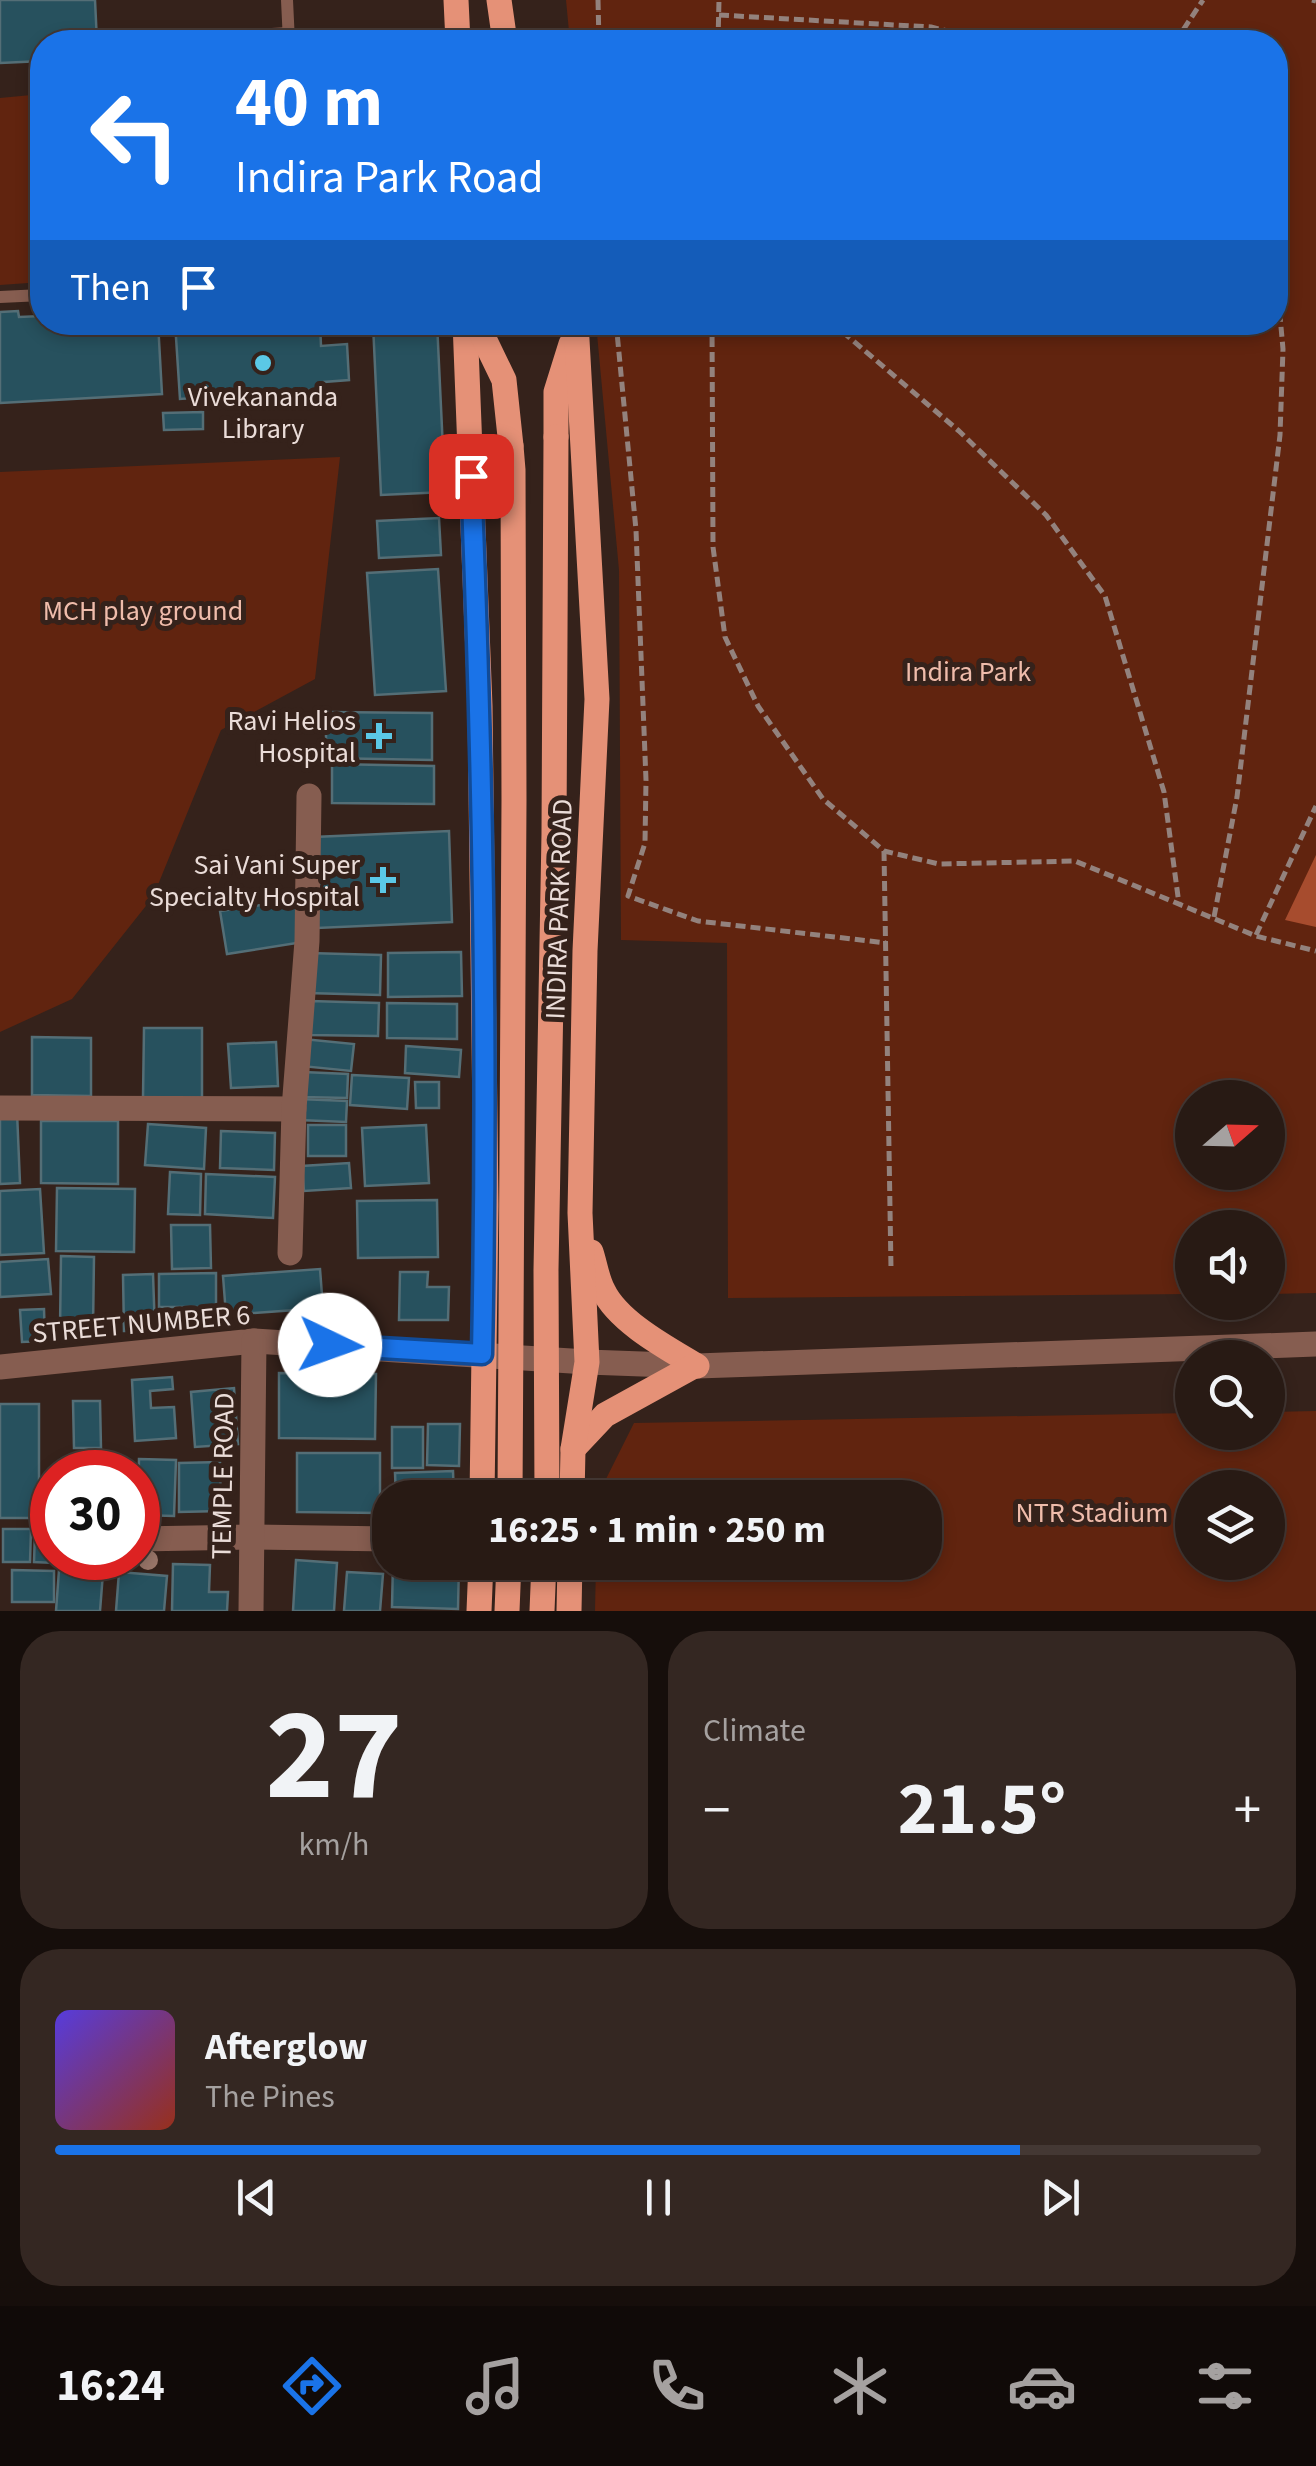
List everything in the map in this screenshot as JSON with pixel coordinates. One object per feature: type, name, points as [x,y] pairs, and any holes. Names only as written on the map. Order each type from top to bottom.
[{"type":"main road","points":[[456,0],[457,30]]},
{"type":"main road","points":[[500,0],[504,30]]},
{"type":"main road","points":[[466,335],[480,706],[486,1205],[482,1480]]},
{"type":"main road","points":[[482,335],[504,380],[513,470],[510,1480]]},
{"type":"main road","points":[[547,1480],[556,392],[573,335]]},
{"type":"main road","name":"INDIRA PARK ROAD","points":[[573,1480],[588,1362],[580,1213],[585,951],[596,699],[577,335]]},
{"type":"main road","points":[[574,1449],[605,1415],[695,1366],[648,1337],[604,1293],[580,1213]]},
{"type":"main road","points":[[479,1611],[480,1580]]},
{"type":"main road","points":[[507,1611],[508,1580]]},
{"type":"main road","points":[[542,1611],[543,1580]]},
{"type":"main road","points":[[569,1611],[570,1580]]},
{"type":"street","points":[[290,1253],[294,1109],[307,942],[309,796]]},
{"type":"street","points":[[0,1108],[294,1109]]},
{"type":"street","name":"STREET NUMBER 6","points":[[0,1366],[254,1341],[695,1366],[1316,1344]]},
{"type":"street","name":"TEMPLE ROAD","points":[[251,1611],[254,1341]]},
{"type":"street","points":[[160,1539],[372,1539]]},
{"type":"lane","points":[[287,0],[289,30]]},
{"type":"lane","points":[[0,297],[30,296]]},
{"type":"path","points":[[598,0],[599,30]]},
{"type":"path","points":[[718,30],[719,0]]},
{"type":"path","points":[[1183,30],[1203,0]]},
{"type":"path","points":[[719,15],[943,30]]},
{"type":"path","points":[[617,335],[636,530],[646,780],[645,843],[628,896],[698,922],[886,943]]},
{"type":"path","points":[[712,335],[712,546],[724,637],[758,706],[823,798],[884,851],[939,864],[1075,862],[1256,936],[1316,951]]},
{"type":"path","points":[[846,335],[960,431],[1046,515],[1105,596],[1164,792],[1179,904]]},
{"type":"path","points":[[1213,918],[1237,797],[1280,435],[1282,335]]},
{"type":"path","points":[[1256,936],[1316,806]]},
{"type":"path","points":[[884,851],[891,1268]]},
{"type":"green space","name":"Indira Park","points":[[566,0],[1316,0],[1316,1293],[1285,1294],[1285,1210],[1175,1210],[1175,1294],[728,1298],[727,943],[621,940],[619,570],[597,335],[1288,335],[1288,30],[569,30]]},
{"type":"green space","points":[[30,95],[30,283],[0,285],[0,98]]},
{"type":"green space","name":"MCH play ground","points":[[340,457],[315,679],[221,730],[153,897],[72,999],[0,1032],[0,472]]},
{"type":"green space","name":"NTR Stadium","points":[[1316,1411],[1316,1611],[595,1611],[596,1580],[942,1580],[942,1480],[606,1480],[634,1423],[1175,1413],[1175,1450],[1285,1450],[1285,1412]]},
{"type":"shaded area","points":[[1316,855],[1316,927],[1285,920]]},
{"type":"building","points":[[0,0],[95,0],[96,30],[30,30],[30,62],[0,63]]},
{"type":"building","points":[[18,311],[19,317],[30,317],[30,335],[159,335],[162,394],[0,403],[0,312]]},
{"type":"building","name":"Vivekananda Library","points":[[176,335],[321,335],[321,346],[347,344],[349,380],[324,382],[324,389],[180,399]]},
{"type":"building","points":[[374,335],[438,335],[445,492],[381,495]]},
{"type":"building","points":[[203,412],[203,429],[164,430],[163,413]]},
{"type":"building","points":[[439,518],[441,555],[379,558],[377,521]]},
{"type":"building","points":[[438,569],[446,691],[375,695],[367,573]]},
{"type":"building","name":"Ravi Helios Hospital","points":[[326,712],[432,713],[432,760],[326,758]]},
{"type":"building","points":[[332,764],[434,766],[434,804],[332,803]]},
{"type":"building","name":"Sai Vani Super Specialty Hospital","points":[[449,831],[452,922],[317,928],[314,837]]},
{"type":"building","points":[[296,900],[303,942],[227,954],[220,911]]},
{"type":"building","points":[[461,952],[462,996],[388,997],[388,953]]},
{"type":"building","points":[[308,953],[381,955],[380,995],[307,993]]},
{"type":"building","points":[[310,1001],[379,1003],[378,1036],[309,1035]]},
{"type":"building","points":[[387,1003],[457,1004],[457,1039],[387,1038]]},
{"type":"building","points":[[144,1028],[202,1028],[202,1099],[143,1098]]},
{"type":"building","points":[[32,1037],[91,1038],[91,1096],[32,1095]]},
{"type":"building","points":[[303,1039],[354,1044],[351,1071],[301,1066]]},
{"type":"building","points":[[276,1042],[278,1086],[231,1088],[228,1044]]},
{"type":"building","points":[[406,1046],[461,1050],[459,1077],[405,1073]]},
{"type":"building","points":[[303,1072],[348,1074],[347,1098],[302,1097]]},
{"type":"building","points":[[352,1075],[409,1078],[407,1109],[350,1105]]},
{"type":"building","points":[[415,1082],[439,1082],[439,1108],[416,1108]]},
{"type":"building","points":[[299,1099],[347,1101],[346,1122],[299,1120]]},
{"type":"building","points":[[17,1112],[20,1183],[0,1184],[0,1113]]},
{"type":"building","points":[[41,1121],[118,1121],[118,1184],[41,1183]]},
{"type":"building","points":[[148,1124],[206,1128],[204,1169],[145,1165]]},
{"type":"building","points":[[308,1125],[346,1125],[346,1156],[308,1156]]},
{"type":"building","points":[[426,1125],[429,1183],[365,1186],[362,1128]]},
{"type":"building","points":[[221,1131],[275,1133],[274,1170],[220,1168]]},
{"type":"building","points":[[349,1163],[351,1188],[304,1191],[302,1166]]},
{"type":"building","points":[[170,1172],[201,1174],[200,1215],[168,1214]]},
{"type":"building","points":[[206,1174],[275,1177],[273,1218],[205,1214]]},
{"type":"building","points":[[57,1188],[135,1189],[134,1252],[56,1251]]},
{"type":"building","points":[[40,1189],[44,1253],[0,1255],[0,1191]]},
{"type":"building","points":[[437,1200],[438,1257],[358,1258],[357,1201]]},
{"type":"building","points":[[171,1225],[210,1225],[211,1268],[172,1269]]},
{"type":"building","points":[[61,1256],[94,1257],[93,1329],[60,1328]]},
{"type":"building","points":[[48,1259],[51,1294],[0,1297],[0,1262]]},
{"type":"building","points":[[320,1269],[323,1308],[226,1315],[223,1276]]},
{"type":"building","points":[[400,1272],[428,1272],[427,1287],[449,1287],[448,1320],[399,1320]]},
{"type":"building","points":[[216,1273],[216,1307],[159,1307],[159,1274]]},
{"type":"building","points":[[153,1274],[155,1331],[124,1331],[123,1275]]},
{"type":"building","points":[[44,1309],[45,1341],[22,1342],[20,1310]]},
{"type":"building","points":[[279,1373],[376,1374],[375,1439],[279,1438]]},
{"type":"building","points":[[172,1377],[173,1389],[150,1391],[151,1408],[174,1407],[176,1438],[135,1441],[132,1380]]},
{"type":"building","points":[[234,1388],[238,1444],[195,1447],[191,1392]]},
{"type":"building","points":[[73,1401],[100,1401],[101,1448],[74,1448]]},
{"type":"building","points":[[0,1404],[39,1404],[39,1450],[30,1450],[30,1518],[0,1518]]},
{"type":"building","points":[[428,1424],[460,1424],[459,1466],[427,1465]]},
{"type":"building","points":[[392,1427],[423,1427],[423,1468],[392,1468]]},
{"type":"building","points":[[297,1453],[380,1453],[380,1480],[372,1480],[372,1513],[297,1512]]},
{"type":"building","points":[[160,1460],[176,1460],[174,1516],[160,1516]]},
{"type":"building","points":[[220,1462],[221,1511],[179,1512],[179,1463]]},
{"type":"building","points":[[453,1471],[453,1480],[395,1480],[395,1473]]},
{"type":"building","points":[[3,1529],[30,1529],[30,1562],[3,1562]]},
{"type":"building","points":[[296,1560],[337,1563],[334,1611],[293,1611]]},
{"type":"building","points":[[173,1564],[210,1565],[209,1592],[228,1592],[227,1611],[172,1611]]},
{"type":"building","points":[[12,1570],[30,1570],[30,1580],[54,1580],[54,1602],[12,1602]]},
{"type":"building","points":[[347,1572],[372,1573],[372,1580],[383,1580],[380,1611],[344,1611]]},
{"type":"building","points":[[160,1575],[167,1576],[164,1611],[116,1611],[118,1580],[160,1580]]},
{"type":"building","points":[[58,1580],[102,1580],[100,1611],[56,1611]]},
{"type":"building","points":[[393,1580],[459,1580],[458,1609],[392,1607]]},
{"type":"place","name":"Vivekananda Library","points":[[263,363]]},
{"type":"place","name":"Ravi Helios Hospital","points":[[379,736]]},
{"type":"place","name":"Sai Vani Super Specialty Hospital","points":[[383,880]]},
{"type":"route","points":[[330,1345],[482,1354],[486,1205],[479,668],[471,476]]}]
